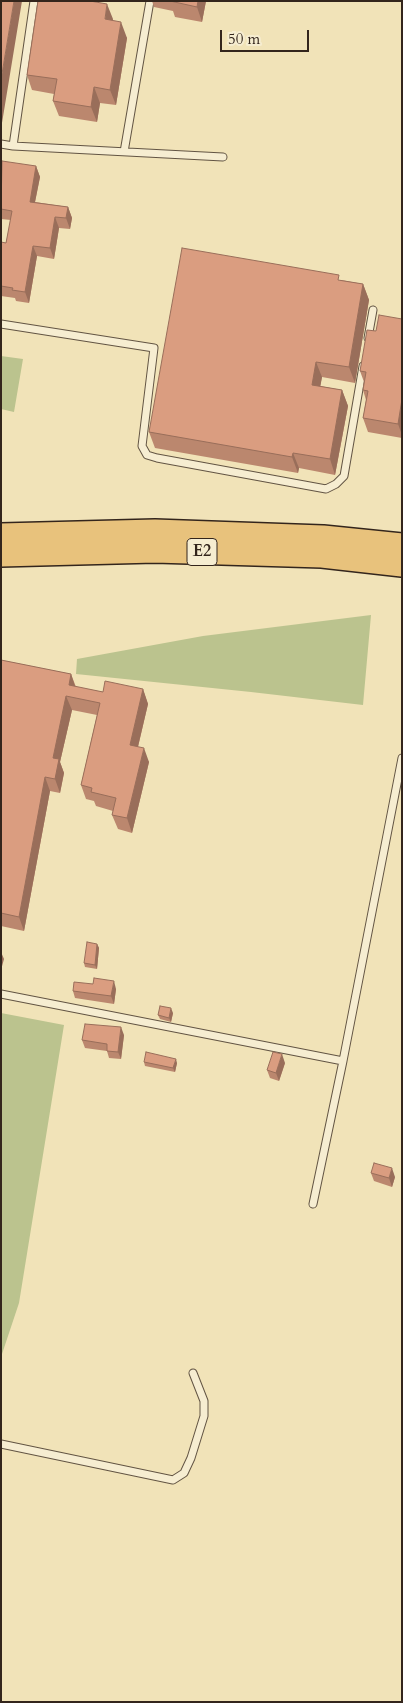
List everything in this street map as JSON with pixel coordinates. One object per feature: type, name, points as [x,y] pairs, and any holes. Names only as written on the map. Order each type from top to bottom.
[{"type":"highway","name":"E2","points":[[1,536],[155,532],[322,538],[402,546]]},
{"type":"highway","name":"E2","points":[[1,554],[155,550],[322,556],[402,564]]},
{"type":"lane","points":[[14,146],[34,1]]},
{"type":"lane","points":[[124,152],[150,1]]},
{"type":"lane","points":[[1,144],[223,157]]},
{"type":"lane","points":[[366,349],[373,310]]},
{"type":"lane","points":[[1,324],[154,348],[142,446],[147,454],[157,458],[326,489],[336,484],[344,476],[365,358]]},
{"type":"lane","points":[[313,1204],[402,758]]},
{"type":"lane","points":[[1,994],[343,1061]]},
{"type":"lane","points":[[1,1444],[173,1480],[184,1473],[191,1458],[204,1416],[204,1401],[192,1373]]},
{"type":"green space","points":[[1,356],[23,359],[14,412],[1,409]]},
{"type":"green space","points":[[371,615],[363,705],[76,674],[77,659],[203,636]]},
{"type":"green space","points":[[1,1013],[64,1025],[19,1303],[1,1357]]},
{"type":"building","points":[[1,1],[14,1],[1,80]]},
{"type":"building","points":[[38,1],[90,1],[107,4],[105,19],[121,22],[110,90],[94,87],[91,107],[53,101],[57,79],[27,75]]},
{"type":"building","points":[[170,1],[198,1],[197,7]]},
{"type":"building","points":[[2,161],[36,166],[30,202],[68,207],[66,218],[55,217],[50,248],[33,246],[25,292],[1,286],[1,242],[6,243],[12,211],[1,209]]},
{"type":"building","points":[[182,248],[339,275],[338,280],[363,284],[349,367],[316,362],[312,385],[342,390],[330,459],[293,453],[292,457],[149,432]]},
{"type":"building","points":[[379,315],[402,319],[402,399],[398,424],[363,418],[368,391],[363,390],[366,372],[360,371],[367,330],[376,331]]},
{"type":"building","points":[[1,660],[71,674],[69,685],[103,692],[105,681],[143,689],[130,745],[144,748],[127,818],[112,815],[116,798],[91,792],[92,788],[81,785],[100,703],[66,696],[53,758],[59,759],[55,779],[45,777],[19,917],[1,913]]},
{"type":"building","points":[[87,942],[97,944],[95,965],[84,963]]},
{"type":"building","points":[[94,978],[114,981],[111,996],[73,991],[74,982],[93,984]]},
{"type":"building","points":[[160,1006],[171,1008],[169,1018],[158,1015]]},
{"type":"building","points":[[85,1024],[121,1027],[118,1052],[107,1051],[107,1044],[82,1040]]},
{"type":"building","points":[[146,1052],[176,1059],[173,1068],[144,1062]]},
{"type":"building","points":[[273,1052],[282,1054],[276,1073],[267,1070]]},
{"type":"building","points":[[374,1163],[392,1168],[389,1178],[371,1173]]}]
